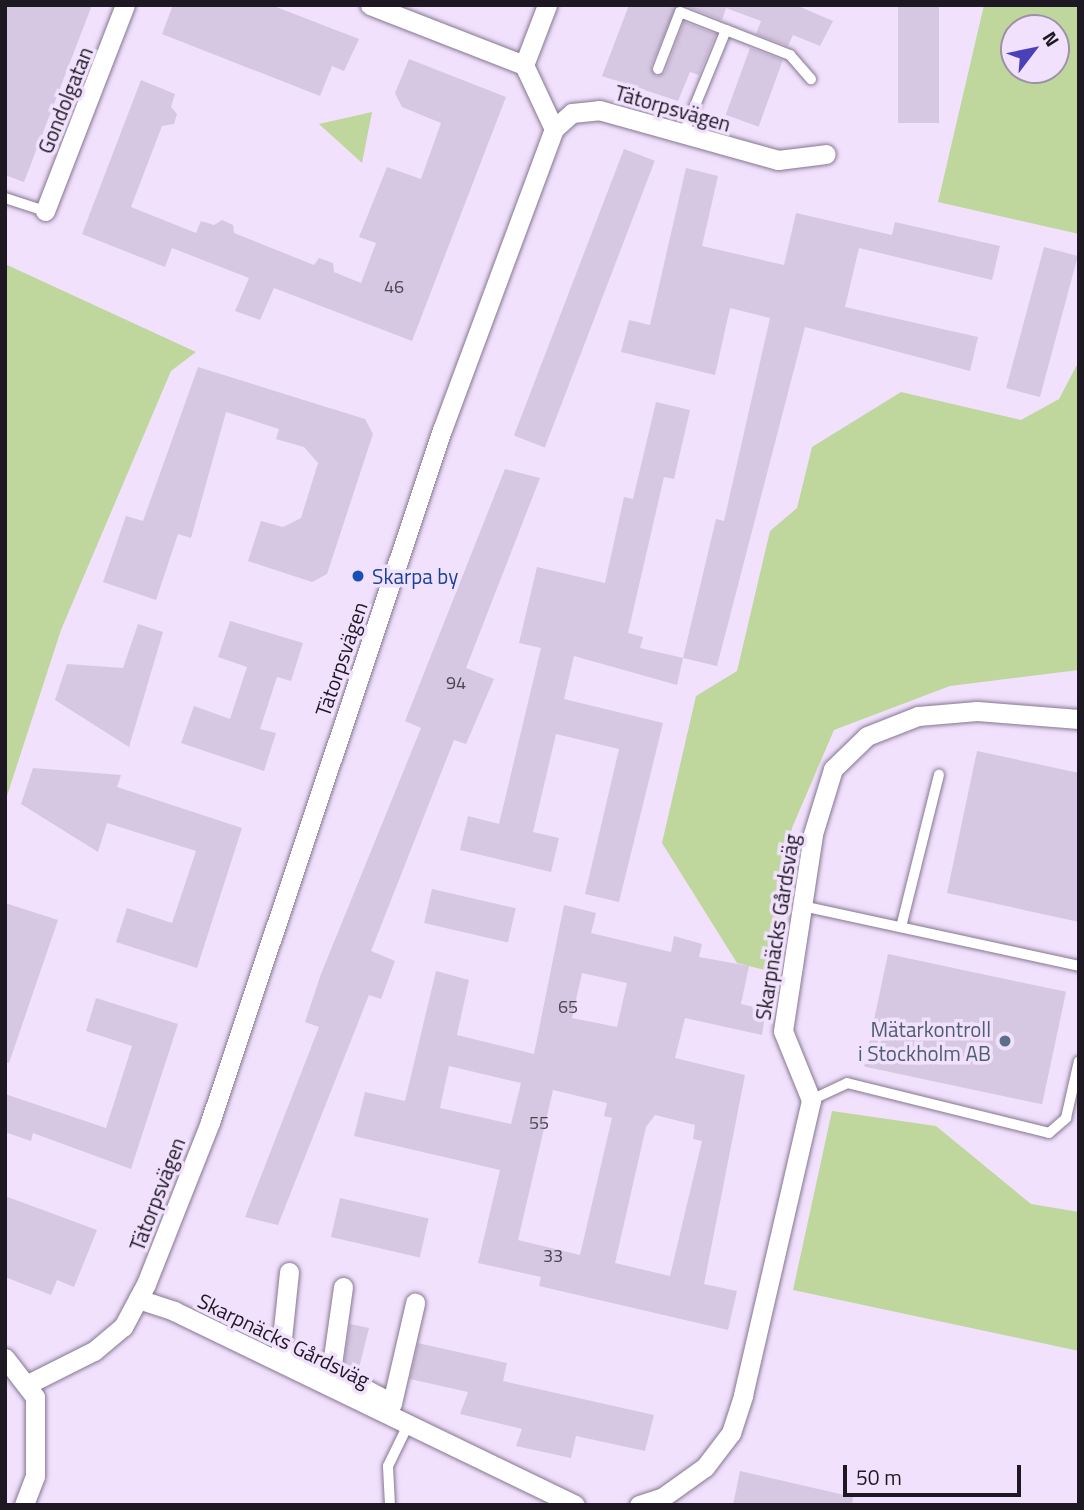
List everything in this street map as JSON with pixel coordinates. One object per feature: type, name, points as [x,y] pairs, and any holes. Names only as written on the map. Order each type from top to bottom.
[{"type":"street","name":"Gondolgatan","points":[[45,211],[125,5]]},
{"type":"street","points":[[370,5],[524,65],[554,129]]},
{"type":"street","points":[[524,65],[547,5]]},
{"type":"street","name":"Tätorpsvägen","points":[[28,1384],[94,1351],[123,1327],[138,1299],[210,1122],[438,443],[554,129],[572,113],[599,110],[778,160],[826,154]]},
{"type":"street","name":"Skarpnäcks Gårdsväg","points":[[811,1100],[783,1031],[813,834],[833,769],[867,736],[918,716],[976,711],[1079,719]]},
{"type":"street","points":[[639,1505],[663,1497],[705,1466],[731,1433],[811,1100]]},
{"type":"street","points":[[289,1272],[281,1348],[392,1403],[415,1303]]},
{"type":"street","points":[[331,1371],[344,1287]]},
{"type":"street","name":"Skarpnäcks Gårdsväg","points":[[138,1299],[174,1311],[575,1505]]},
{"type":"street","points":[[5,1358],[28,1384],[35,1398],[35,1476],[24,1505]]},
{"type":"lane","points":[[658,69],[682,8],[726,30],[790,55],[811,79]]},
{"type":"lane","points":[[683,135],[726,30]]},
{"type":"lane","points":[[5,198],[45,211]]},
{"type":"lane","points":[[901,927],[939,775]]},
{"type":"lane","points":[[802,906],[1079,966]]},
{"type":"lane","points":[[811,1100],[847,1083],[1049,1133],[1066,1118],[1079,1061]]},
{"type":"lane","points":[[390,1505],[388,1466],[408,1425]]},
{"type":"green space","points":[[984,5],[1079,5],[1079,234],[938,202]]},
{"type":"green space","points":[[372,112],[362,163],[319,124]]},
{"type":"green space","points":[[5,264],[196,352],[171,371],[61,630],[5,802]]},
{"type":"green space","points":[[1079,361],[1079,670],[950,686],[834,730],[792,828],[773,972],[737,963],[662,843],[696,696],[737,671],[770,531],[797,508],[812,447],[901,392],[1021,420],[1059,399]]},
{"type":"green space","points":[[832,1111],[936,1126],[1031,1204],[1079,1212],[1079,1351],[793,1290]]},
{"type":"building","points":[[5,5],[92,5],[24,182],[5,175]]},
{"type":"building","points":[[173,5],[271,5],[359,39],[344,71],[332,66],[320,96],[162,34]]},
{"type":"building","points":[[629,5],[677,5],[651,66],[656,76],[665,72],[684,22],[716,34],[699,75],[690,72],[678,101],[602,76]]},
{"type":"building","points":[[683,5],[796,5],[833,21],[820,46],[793,35],[788,46],[756,34],[761,21],[726,8],[722,20]]},
{"type":"building","points":[[898,5],[939,5],[939,123],[898,123]]},
{"type":"building","points":[[750,48],[783,60],[759,127],[726,115]]},
{"type":"building","points":[[409,59],[506,97],[412,341],[274,288],[260,320],[235,311],[249,278],[172,248],[165,267],[82,234],[141,80],[175,94],[171,107],[177,114],[174,124],[162,126],[131,207],[196,233],[201,221],[214,225],[222,220],[233,225],[234,233],[314,265],[319,258],[333,263],[334,272],[361,283],[376,243],[359,237],[387,167],[421,179],[441,123],[402,107],[395,93]]},
{"type":"building","points":[[624,149],[655,161],[545,447],[514,436]]},
{"type":"building","points":[[686,168],[718,176],[702,246],[784,265],[796,213],[892,235],[895,222],[1000,246],[992,280],[859,248],[845,307],[978,337],[970,371],[805,327],[717,666],[683,658],[716,519],[724,521],[770,318],[730,308],[715,375],[621,352],[629,320],[650,325]]},
{"type":"building","points":[[1044,247],[1078,256],[1040,397],[1006,388]]},
{"type":"building","points":[[198,367],[365,419],[373,434],[327,574],[312,582],[248,561],[261,521],[283,527],[301,518],[318,463],[304,447],[276,439],[279,429],[226,412],[191,538],[178,534],[156,600],[103,582],[126,516],[143,521]]},
{"type":"building","points":[[656,402],[690,410],[674,479],[664,477],[628,633],[643,637],[640,648],[683,658],[677,685],[574,656],[564,699],[663,723],[619,902],[585,894],[619,749],[556,734],[533,832],[559,838],[551,872],[460,850],[468,816],[499,824],[541,648],[519,643],[537,567],[605,583],[624,497],[633,499]]},
{"type":"building","points":[[505,469],[540,478],[466,668],[494,679],[466,744],[454,740],[371,951],[395,961],[381,999],[369,995],[278,1225],[245,1217],[319,1027],[305,1022],[321,974],[421,728],[405,721]]},
{"type":"building","points":[[230,621],[303,643],[291,681],[277,677],[260,729],[276,733],[264,771],[181,743],[194,706],[230,719],[247,667],[218,657]]},
{"type":"building","points":[[138,624],[163,632],[129,747],[55,700],[67,664],[123,668]]},
{"type":"building","points":[[977,751],[1079,773],[1079,922],[947,893]]},
{"type":"building","points":[[33,768],[121,775],[117,787],[242,828],[197,968],[116,942],[127,908],[172,923],[196,851],[107,823],[98,852],[21,804]]},
{"type":"building","points":[[432,889],[516,908],[508,942],[424,923]]},
{"type":"building","points":[[5,903],[58,920],[9,1063],[5,1063]]},
{"type":"building","points":[[564,905],[596,913],[591,933],[671,952],[674,936],[702,944],[699,957],[749,966],[741,1004],[766,1010],[762,1035],[685,1018],[675,1058],[745,1075],[704,1284],[737,1291],[728,1330],[539,1286],[541,1277],[478,1263],[500,1170],[354,1136],[365,1092],[405,1101],[436,971],[469,980],[457,1035],[534,1054]],"holes":[[[582,973],[627,983],[617,1027],[572,1018]],[[449,1066],[521,1083],[511,1124],[440,1108]],[[553,1090],[607,1103],[604,1116],[612,1118],[580,1255],[518,1240]],[[655,1115],[695,1125],[693,1139],[702,1141],[670,1276],[615,1263],[646,1127]]]},
{"type":"building","points":[[888,954],[1066,992],[1042,1104],[864,1066]]},
{"type":"building","points":[[96,998],[178,1024],[131,1169],[33,1133],[31,1141],[5,1132],[5,1094],[106,1128],[132,1046],[86,1031]]},
{"type":"building","points":[[5,1196],[97,1230],[74,1287],[57,1280],[51,1295],[5,1277]]},
{"type":"building","points":[[340,1198],[429,1218],[420,1257],[331,1237]]},
{"type":"building","points":[[350,1324],[369,1328],[358,1372],[344,1364]]},
{"type":"building","points":[[418,1343],[507,1363],[503,1381],[654,1415],[645,1451],[576,1436],[571,1458],[516,1446],[522,1429],[460,1414],[468,1392],[410,1379]]},
{"type":"building","points":[[740,1471],[853,1497],[852,1505],[733,1505]]},
{"type":"place","name":"Skarpa by","points":[[358,576]]},
{"type":"place","name":"Mätarkontroll i Stockholm AB","points":[[1005,1041]]}]
